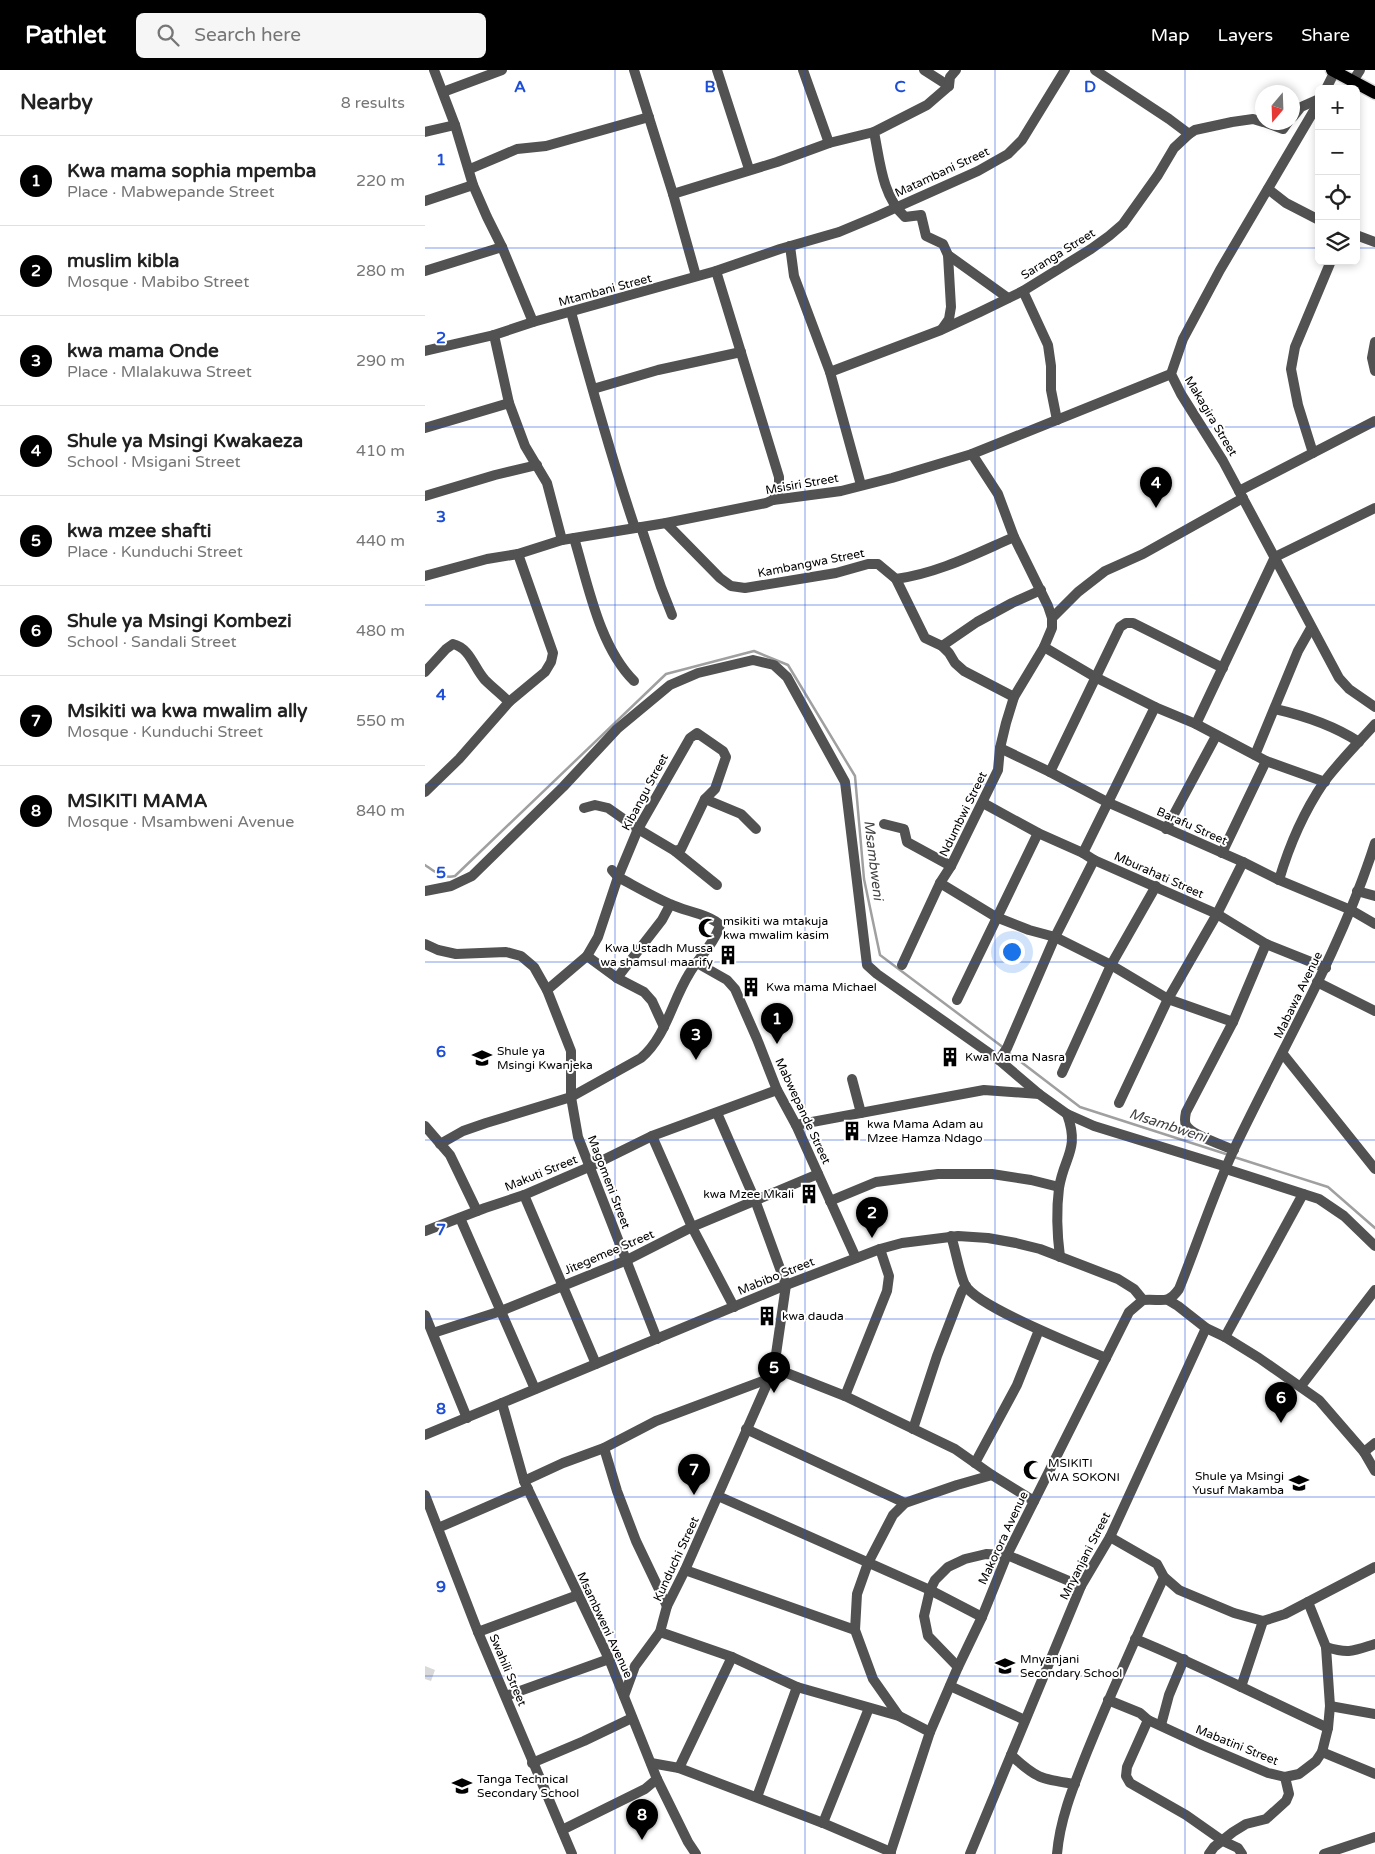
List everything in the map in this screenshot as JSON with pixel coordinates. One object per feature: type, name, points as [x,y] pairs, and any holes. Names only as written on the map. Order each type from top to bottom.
[{"type":"main road","points":[[1333,71],[1356,77],[1375,93]]},
{"type":"street","points":[[434,70],[470,169],[473,185],[502,247],[533,322]]},
{"type":"street","points":[[443,92],[502,70]]},
{"type":"street","points":[[634,70],[673,194],[696,276]]},
{"type":"street","points":[[717,70],[749,169]]},
{"type":"street","points":[[803,70],[829,143]]},
{"type":"street","points":[[924,70],[949,86]]},
{"type":"street","points":[[673,194],[749,169],[777,162],[829,143],[873,132],[927,105],[949,86],[950,77],[956,70]]},
{"type":"street","name":"Matambani Street","points":[[790,246],[839,232],[979,171],[1008,154],[1022,140],[1065,70]]},
{"type":"street","points":[[1095,70],[1189,134]]},
{"type":"street","points":[[1328,85],[1333,71]]},
{"type":"street","points":[[1300,107],[1315,101]]},
{"type":"street","name":"Makagira Street","points":[[1315,107],[1220,270],[1183,339],[1171,374],[1181,394],[1223,461],[1339,678],[1349,689],[1375,707]]},
{"type":"street","points":[[470,169],[517,149],[546,146],[649,117]]},
{"type":"street","name":"Saranga Street","points":[[830,372],[941,330],[1023,291],[1097,245],[1123,224],[1158,175],[1174,148],[1189,134],[1195,130],[1232,122],[1255,120]]},
{"type":"street","points":[[425,132],[455,125]]},
{"type":"street","points":[[873,132],[887,191],[895,208],[905,216],[921,215],[926,236],[943,244],[948,255],[951,307],[949,319],[941,330]]},
{"type":"street","points":[[425,201],[473,185]]},
{"type":"street","points":[[1268,189],[1286,203],[1315,218]]},
{"type":"street","points":[[1360,236],[1375,242]]},
{"type":"street","points":[[790,246],[794,276]]},
{"type":"street","name":"Mtambani Street","points":[[425,351],[494,335],[533,322],[646,292],[790,246]]},
{"type":"street","points":[[425,271],[502,247]]},
{"type":"street","points":[[779,249],[787,258],[830,372],[861,485]]},
{"type":"street","points":[[948,255],[1008,298]]},
{"type":"street","points":[[1313,453],[1298,405],[1291,369],[1295,347],[1329,265]]},
{"type":"street","points":[[716,271],[779,477],[779,490],[773,500]]},
{"type":"street","points":[[1023,291],[1048,344],[1051,366],[1051,390],[1057,420]]},
{"type":"street","points":[[571,312],[611,459],[672,615]]},
{"type":"street","points":[[494,335],[509,403],[525,446],[547,483],[561,540]]},
{"type":"street","points":[[1375,342],[1372,358],[1375,371]]},
{"type":"street","points":[[593,389],[658,370],[741,352]]},
{"type":"street","name":"Msisiri Street","points":[[425,576],[487,559],[518,554],[561,540],[666,523],[773,500],[841,491],[892,478],[972,454],[1171,374]]},
{"type":"street","points":[[425,428],[509,403]]},
{"type":"street","points":[[972,454],[998,494],[1014,537],[1041,590],[1052,618],[1078,592],[1105,571],[1143,554],[1241,494],[1313,453],[1375,421]]},
{"type":"street","points":[[425,496],[495,474],[537,465]]},
{"type":"street","points":[[1196,724],[1275,557],[1375,508]]},
{"type":"street","name":"Kambangwa Street","points":[[666,523],[709,569],[731,586],[745,588],[836,573],[867,564],[877,564],[896,579],[925,638],[942,646],[964,671],[1014,697]]},
{"type":"street","points":[[896,579],[913,577],[943,569],[1014,537]]},
{"type":"street","points":[[574,538],[609,646],[625,672],[634,680]]},
{"type":"street","points":[[425,792],[459,758],[509,702],[545,672],[551,662],[553,653],[518,554]]},
{"type":"street","points":[[942,646],[977,622],[1041,590]]},
{"type":"street","name":"Ndumbwi Street","points":[[902,965],[940,884],[999,770],[1000,748],[1005,723],[1014,697],[1044,647],[1051,628],[1052,618]]},
{"type":"street","points":[[1050,772],[1120,627],[1126,623],[1133,624],[1223,668]]},
{"type":"street","points":[[1255,755],[1298,651],[1311,628]]},
{"type":"street","points":[[425,672],[446,649],[453,644],[459,645],[467,653],[483,678],[509,702]]},
{"type":"street","points":[[1044,647],[1095,677],[1155,707],[1196,724],[1266,761],[1325,782]]},
{"type":"street","points":[[425,891],[451,886],[472,876],[563,787],[617,729],[670,685],[698,672],[753,660],[766,662],[774,665],[787,677],[845,782],[867,965],[877,974],[1003,1054],[1039,1094],[1067,1114],[1094,1126],[1230,1161],[1303,1194],[1319,1199],[1331,1206],[1375,1246]]},
{"type":"street","points":[[1083,853],[1155,707]]},
{"type":"street","points":[[1275,709],[1328,724],[1359,742]]},
{"type":"street","points":[[1279,880],[1287,853],[1301,821],[1325,782],[1375,724]]},
{"type":"street","name":"Kibangu Street","points":[[547,990],[587,956],[598,937],[615,873],[690,738],[697,732],[723,751],[726,757],[715,790],[705,799],[681,849],[675,851]]},
{"type":"street","points":[[1166,829],[1216,736]]},
{"type":"street","name":"Barafu Street","points":[[1000,748],[1107,802],[1243,862],[1279,880],[1351,910],[1375,924]]},
{"type":"street","points":[[1222,853],[1266,761]]},
{"type":"street","points":[[705,799],[741,814],[757,829]]},
{"type":"street","name":"Mburahati Street","points":[[983,803],[1038,833],[1083,853],[1094,860],[1217,914],[1266,944],[1325,968]]},
{"type":"street","points":[[584,808],[600,805],[616,813],[638,829],[675,851],[717,885]]},
{"type":"street","points":[[883,824],[904,829],[907,842],[951,866]]},
{"type":"street","points":[[957,1000],[1038,833]]},
{"type":"street","name":"Mabawa Avenue","points":[[1230,1161],[1325,968],[1351,910],[1375,843]]},
{"type":"street","points":[[1003,1054],[1055,937],[1094,860]]},
{"type":"street","points":[[1119,1103],[1168,999],[1217,914],[1243,862]]},
{"type":"street","points":[[440,1144],[471,1128],[571,1097],[641,1058],[650,1051],[664,1027],[688,975],[714,938],[720,925],[711,919],[671,905],[615,873]]},
{"type":"street","points":[[940,884],[996,917],[1029,930],[1055,937],[1111,965],[1168,999],[1233,1022]]},
{"type":"street","points":[[1062,1073],[1111,965],[1156,886]]},
{"type":"street","points":[[1357,890],[1375,896]]},
{"type":"street","points":[[617,978],[671,905]]},
{"type":"street","name":"Magomeni Street","points":[[425,944],[438,950],[456,954],[507,952],[521,956],[534,967],[547,990],[571,1051],[571,1097],[577,1137],[657,1339]]},
{"type":"street","points":[[1230,1161],[1187,1126],[1185,1120],[1186,1112],[1233,1022],[1266,944]]},
{"type":"street","points":[[587,956],[617,978],[644,992],[664,1027]]},
{"type":"street","name":"Mabwepande Street","points":[[697,963],[727,980],[735,989],[777,1090],[796,1125],[856,1258]]},
{"type":"street","points":[[1317,982],[1375,1011]]},
{"type":"street","points":[[1283,1054],[1375,1169]]},
{"type":"street","points":[[852,1080],[861,1113]]},
{"type":"street","name":"Makuti Street","points":[[425,1231],[524,1195],[589,1167],[653,1136],[777,1090]]},
{"type":"street","points":[[796,1125],[984,1090],[1039,1094]]},
{"type":"street","points":[[717,1113],[755,1200],[786,1285]]},
{"type":"street","points":[[1060,1257],[1057,1226],[1059,1187],[1073,1142],[1071,1124],[1067,1114]]},
{"type":"street","points":[[425,1126],[450,1155],[477,1211]]},
{"type":"street","points":[[653,1136],[692,1228],[734,1307]]},
{"type":"street","points":[[1143,1300],[1168,1300],[1173,1298],[1179,1289],[1230,1161]]},
{"type":"street","name":"Jitegemee Street","points":[[433,1333],[501,1310],[627,1260],[692,1228],[818,1174]]},
{"type":"street","points":[[830,1201],[876,1182],[938,1174],[992,1174],[1031,1180],[1059,1187]]},
{"type":"street","points":[[1225,1337],[1303,1194]]},
{"type":"street","points":[[524,1195],[596,1364]]},
{"type":"street","points":[[460,1218],[535,1389]]},
{"type":"street","points":[[951,1236],[966,1286],[989,1304],[1039,1330],[1106,1358]]},
{"type":"street","name":"Mabibo Street","points":[[425,1435],[786,1285],[856,1258],[902,1243],[951,1236],[997,1239],[1040,1249],[1118,1279],[1134,1289],[1143,1300]]},
{"type":"street","points":[[845,1396],[887,1291],[889,1276],[880,1250]]},
{"type":"street","name":"Kunduchi Street","points":[[623,1696],[635,1666],[660,1632],[667,1606],[685,1570],[774,1368],[786,1285]]},
{"type":"street","points":[[913,1429],[937,1356],[962,1291],[966,1286]]},
{"type":"street","points":[[1301,1386],[1375,1290]]},
{"type":"street","name":"Makorora Avenue","points":[[891,1853],[930,1732],[1007,1555],[1129,1312],[1143,1300]]},
{"type":"street","points":[[1168,1300],[1206,1328],[1225,1337],[1301,1386],[1319,1400],[1363,1452],[1375,1471]]},
{"type":"street","points":[[425,1315],[467,1418]]},
{"type":"street","name":"Mnyanjani Street","points":[[970,1854],[1081,1586],[1110,1537],[1206,1328]]},
{"type":"street","points":[[975,1463],[1017,1385],[1039,1330]]},
{"type":"street","points":[[774,1368],[845,1396],[955,1449],[1034,1501]]},
{"type":"street","points":[[438,1528],[526,1485],[563,1463],[603,1448],[656,1421],[768,1380]]},
{"type":"street","name":"Msambweni Avenue","points":[[502,1403],[526,1485],[609,1659],[657,1779],[688,1842],[696,1854]]},
{"type":"street","points":[[746,1429],[905,1503]]},
{"type":"street","points":[[1363,1452],[1375,1443]]},
{"type":"street","points":[[603,1448],[636,1540],[667,1606]]},
{"type":"street","points":[[899,1716],[873,1679],[855,1630],[857,1594],[868,1563],[893,1515],[905,1503],[993,1475]]},
{"type":"street","name":"Swahili Street","points":[[425,1495],[478,1632],[572,1854]]},
{"type":"street","points":[[718,1496],[930,1590],[981,1617]]},
{"type":"street","points":[[1110,1537],[1157,1564],[1164,1577],[1179,1590],[1234,1613],[1263,1621],[1285,1614],[1375,1567]]},
{"type":"street","points":[[958,1667],[928,1636],[924,1616],[930,1590],[935,1580],[948,1567],[965,1559],[986,1554],[1007,1555],[1081,1586]]},
{"type":"street","points":[[685,1570],[855,1630]]},
{"type":"street","points":[[1057,1854],[1064,1814],[1075,1784],[1108,1700],[1164,1577]]},
{"type":"street","points":[[478,1632],[578,1595]]},
{"type":"street","points":[[1308,1602],[1326,1647],[1330,1706],[1328,1728],[1322,1752],[1375,1774]]},
{"type":"street","points":[[1241,1687],[1263,1621]]},
{"type":"street","points":[[660,1632],[732,1657],[797,1687],[899,1716],[930,1732]]},
{"type":"street","points":[[1135,1639],[1184,1659],[1199,1668],[1328,1728]]},
{"type":"street","points":[[1326,1647],[1343,1652],[1351,1652],[1375,1644]]},
{"type":"street","points":[[679,1768],[732,1657]]},
{"type":"street","points":[[506,1696],[609,1659]]},
{"type":"street","points":[[1161,1725],[1169,1696],[1184,1659]]},
{"type":"street","points":[[950,1686],[1025,1720]]},
{"type":"street","points":[[757,1797],[797,1687]]},
{"type":"street","name":"Mabatini Street","points":[[1108,1700],[1140,1713],[1148,1720],[1268,1773],[1285,1777],[1299,1774],[1316,1761],[1322,1752]]},
{"type":"street","points":[[1330,1706],[1375,1714]]},
{"type":"street","points":[[823,1823],[869,1708]]},
{"type":"street","points":[[533,1763],[632,1718]]},
{"type":"street","points":[[1148,1720],[1127,1767],[1126,1776],[1130,1783],[1186,1815],[1223,1841],[1238,1848],[1241,1854]]},
{"type":"street","points":[[1011,1755],[1030,1772],[1045,1780],[1075,1784]]},
{"type":"street","points":[[651,1763],[679,1768],[757,1797],[891,1853]]},
{"type":"street","points":[[1209,1854],[1214,1847],[1233,1832],[1246,1824],[1266,1819],[1286,1801],[1289,1794],[1285,1777]]},
{"type":"street","points":[[562,1830],[645,1789],[657,1779]]},
{"type":"street","points":[[1324,1854],[1375,1838]]},
{"type":"shaded area","points":[[425,1666],[435,1670],[431,1681],[425,1679]]},
{"type":"waterway","name":"Msambweni","points":[[425,865],[443,876],[455,876],[666,674],[754,651],[788,665],[855,776],[864,879],[880,955],[1004,1048]]},
{"type":"waterway","name":"Msambweni","points":[[1008,1052],[1080,1107],[1229,1155]]},
{"type":"waterway","name":"Msambweni","points":[[1234,1157],[1328,1187],[1375,1228]]},
{"type":"place","name":"Shule ya Msingi Kwakaeza","points":[[1156,508]]},
{"type":"place","name":"msikiti wa mtakuja kwa mwalim kasim","points":[[708,928]]},
{"type":"place","name":"Kwa Ustadh Mussa wa shamsul maarify","points":[[728,955]]},
{"type":"place","name":"Kwa mama Michael","points":[[751,987]]},
{"type":"place","name":"Kwa mama sophia mpemba","points":[[777,1044]]},
{"type":"place","name":"Kwa Mama Nasra","points":[[950,1057]]},
{"type":"place","name":"Shule ya Msingi Kwanjeka","points":[[482,1058]]},
{"type":"place","name":"kwa mama Onde","points":[[696,1060]]},
{"type":"place","name":"kwa Mama Adam au Mzee Hamza Ndago","points":[[852,1131]]},
{"type":"place","name":"kwa Mzee Mkali","points":[[809,1194]]},
{"type":"place","name":"muslim kibla","points":[[872,1238]]},
{"type":"place","name":"kwa dauda","points":[[767,1316]]},
{"type":"place","name":"kwa mzee shafti","points":[[774,1393]]},
{"type":"place","name":"Shule ya Msingi Kombezi","points":[[1281,1423]]},
{"type":"place","name":"MSIKITI WA SOKONI","points":[[1033,1470]]},
{"type":"place","name":"Shule ya Msingi Yusuf Makamba","points":[[1299,1483]]},
{"type":"place","name":"Msikiti wa kwa mwalim ally","points":[[694,1495]]},
{"type":"place","name":"Mnyanjani Secondary School","points":[[1005,1666]]},
{"type":"place","name":"Tanga Technical Secondary School","points":[[462,1786]]},
{"type":"place","name":"MSIKITI MAMA","points":[[642,1840]]}]
